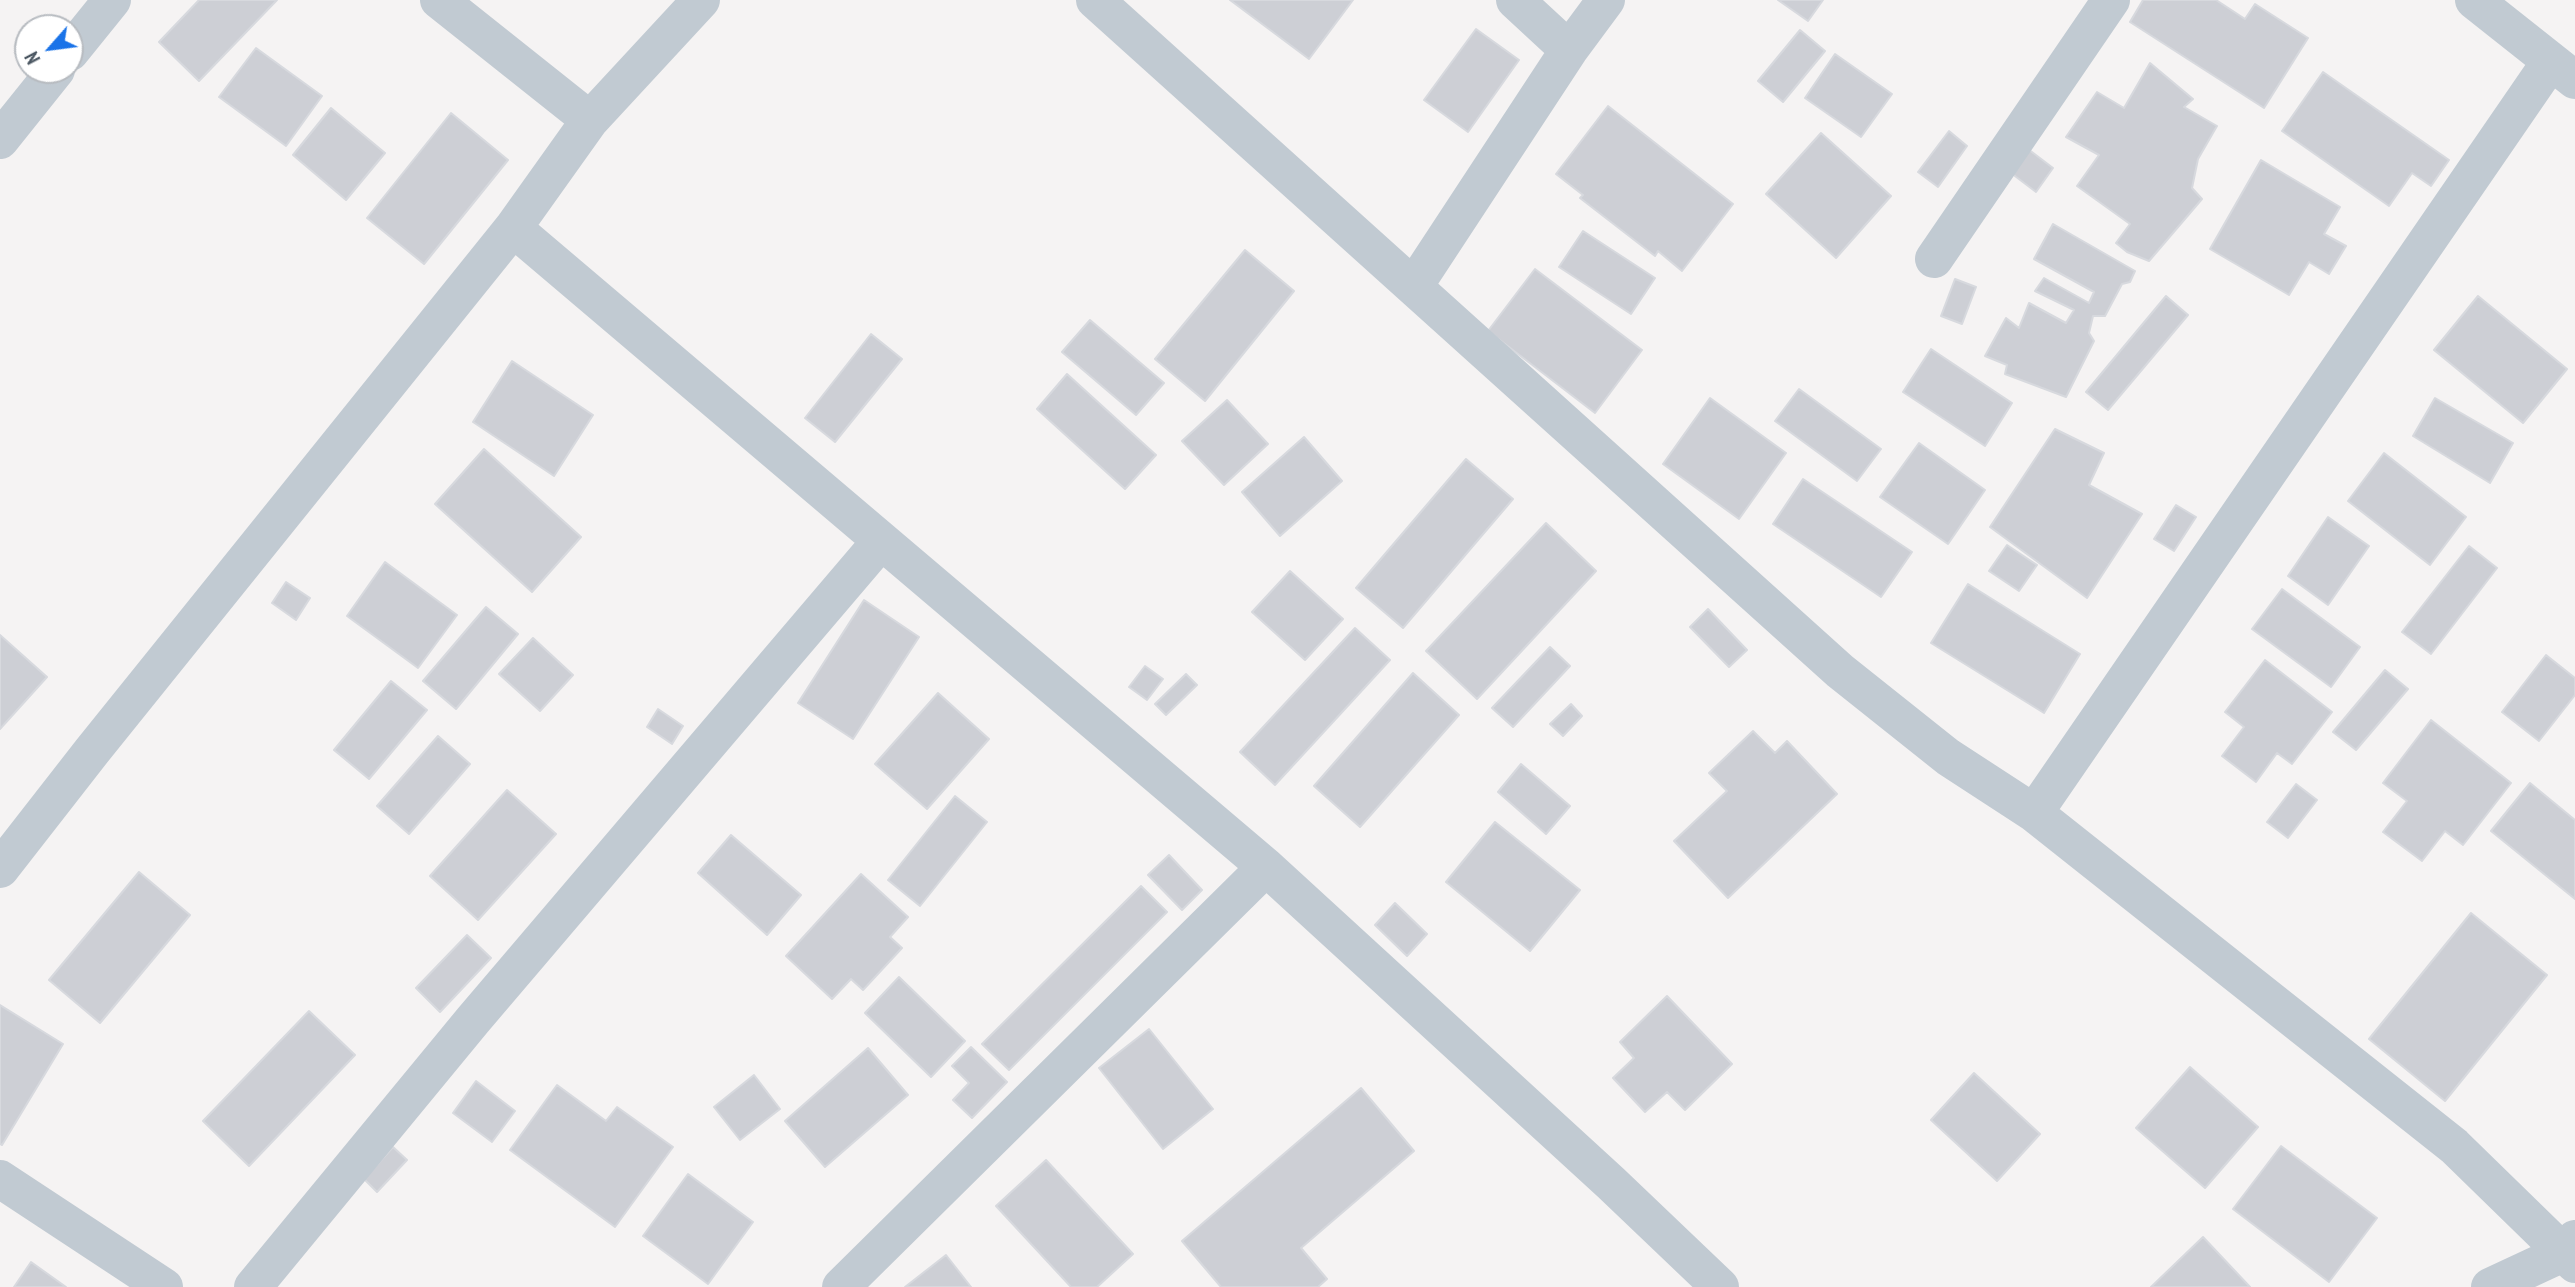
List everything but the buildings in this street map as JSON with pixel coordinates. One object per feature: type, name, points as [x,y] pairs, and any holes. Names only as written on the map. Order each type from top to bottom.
[{"type":"street","points":[[84,35],[112,0]]},
{"type":"street","points":[[439,0],[590,120]]},
{"type":"street","points":[[0,869],[513,229],[590,120],[701,0]]},
{"type":"street","points":[[1095,0],[1840,670],[1948,757],[2034,813],[2454,1146],[2571,1252],[2490,1287]]},
{"type":"street","points":[[1515,0],[1569,50]]},
{"type":"street","points":[[1414,286],[1569,50],[1606,0]]},
{"type":"street","points":[[1934,259],[2111,0]]},
{"type":"street","points":[[2034,813],[2563,71],[2474,0]]},
{"type":"street","points":[[0,139],[45,84]]},
{"type":"street","points":[[513,229],[1266,867],[1611,1183],[1720,1287]]},
{"type":"street","points":[[253,1287],[473,1020],[881,541]]},
{"type":"street","points":[[841,1287],[1266,867]]},
{"type":"street","points":[[0,1178],[164,1287]]}]
